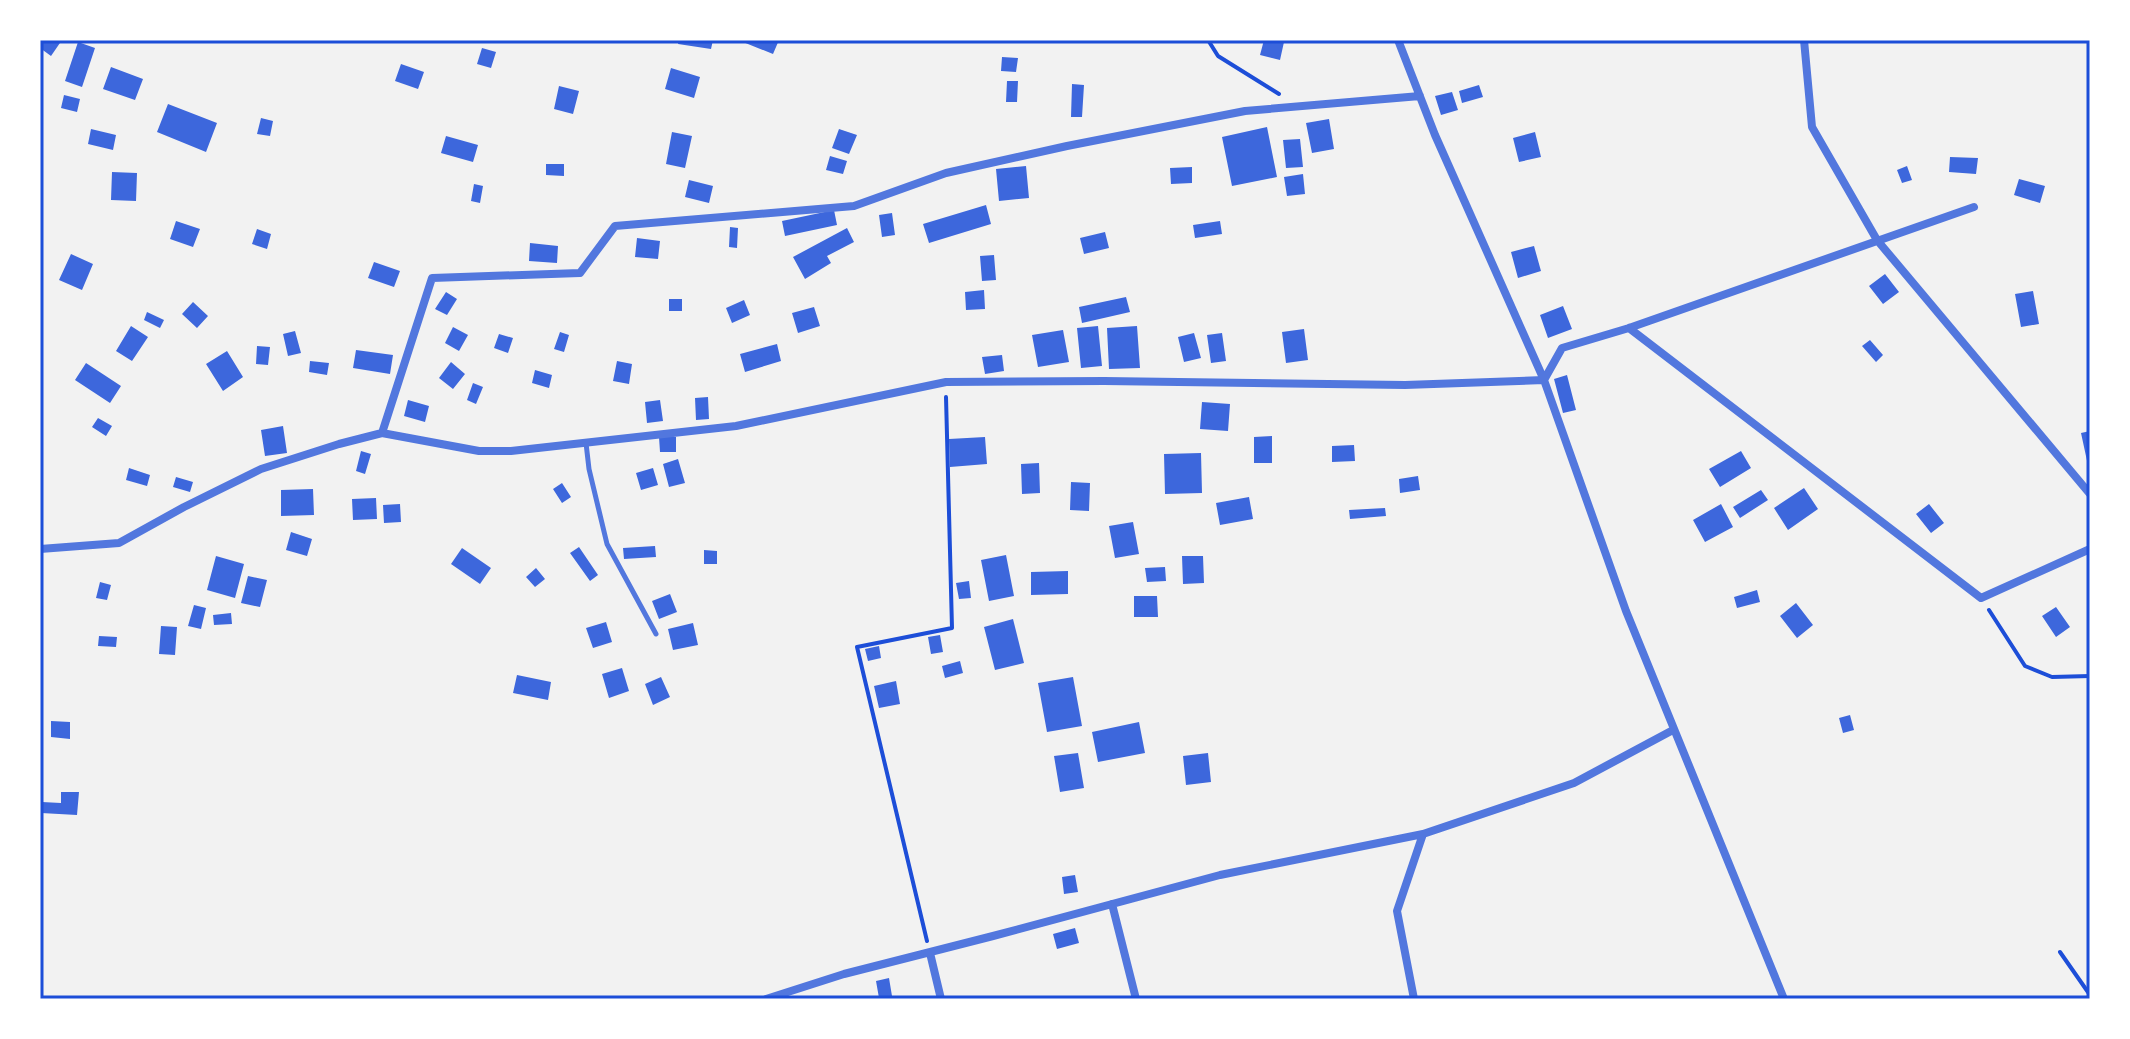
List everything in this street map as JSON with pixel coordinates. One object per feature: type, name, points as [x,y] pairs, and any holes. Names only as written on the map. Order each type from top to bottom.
[{"type":"street","points":[[1398,40],[1544,380],[1626,611],[1784,999]]},
{"type":"street","points":[[1804,40],[1812,127],[1877,240],[2090,494]]},
{"type":"street","points":[[382,433],[432,278],[580,273],[615,226],[854,206],[946,173],[1245,111],[1420,96]]},
{"type":"street","points":[[1544,380],[1562,348],[1629,328],[1974,207]]},
{"type":"street","points":[[1629,328],[1981,598],[2090,549]]},
{"type":"street","points":[[40,549],[119,543],[261,469],[382,433],[479,451],[511,451],[736,426],[946,382],[1405,385],[1544,380]]},
{"type":"street","points":[[766,999],[844,974],[1220,875],[1423,834],[1574,783],[1673,730]]},
{"type":"street","points":[[1414,999],[1397,911],[1423,834]]},
{"type":"street","points":[[1112,904],[1136,999]]},
{"type":"street","points":[[930,953],[941,999]]},
{"type":"lane","points":[[585,442],[607,544],[656,634]]},
{"type":"path","points":[[1208,40],[1218,56],[1303,107]]},
{"type":"path","points":[[930,953],[857,647],[952,628],[946,382]]},
{"type":"path","points":[[1981,598],[2025,666],[2052,677],[2090,676]]},
{"type":"path","points":[[2060,952],[2090,995]]},
{"type":"building","points":[[45,40],[62,40],[51,56],[40,48]]},
{"type":"building","points":[[679,40],[713,40],[711,49],[678,44]]},
{"type":"building","points":[[738,40],[779,40],[773,54]]},
{"type":"building","points":[[1264,40],[1284,42],[1280,60],[1260,55]]},
{"type":"building","points":[[78,42],[95,48],[82,87],[65,81]]},
{"type":"building","points":[[482,48],[496,52],[491,68],[477,64]]},
{"type":"building","points":[[1002,57],[1018,58],[1016,72],[1001,71]]},
{"type":"building","points":[[401,64],[424,72],[418,89],[395,81]]},
{"type":"building","points":[[111,67],[143,79],[135,100],[103,89]]},
{"type":"building","points":[[671,68],[700,77],[694,98],[665,89]]},
{"type":"building","points":[[1007,81],[1018,81],[1017,102],[1006,102]]},
{"type":"building","points":[[1072,84],[1084,85],[1082,117],[1071,117]]},
{"type":"building","points":[[1479,85],[1483,97],[1462,103],[1459,91]]},
{"type":"building","points":[[559,86],[579,91],[573,114],[554,109]]},
{"type":"building","points":[[1452,92],[1458,110],[1441,115],[1435,96]]},
{"type":"building","points":[[64,95],[80,99],[77,112],[61,108]]},
{"type":"building","points":[[168,104],[217,123],[206,152],[157,132]]},
{"type":"building","points":[[261,118],[273,121],[270,136],[257,134]]},
{"type":"building","points":[[1329,119],[1334,149],[1312,153],[1306,123]]},
{"type":"building","points":[[1267,127],[1277,177],[1232,186],[1222,137]]},
{"type":"building","points":[[91,129],[116,135],[113,150],[88,144]]},
{"type":"building","points":[[839,129],[857,135],[849,154],[832,148]]},
{"type":"building","points":[[672,132],[692,136],[685,168],[666,164]]},
{"type":"building","points":[[1535,132],[1541,157],[1519,162],[1513,138]]},
{"type":"building","points":[[446,136],[478,145],[473,162],[441,153]]},
{"type":"building","points":[[1300,139],[1303,167],[1286,168],[1283,140]]},
{"type":"building","points":[[830,156],[847,161],[843,174],[826,170]]},
{"type":"building","points":[[1950,157],[1978,158],[1976,174],[1949,172]]},
{"type":"building","points":[[546,164],[564,164],[564,176],[546,175]]},
{"type":"building","points":[[1026,166],[1029,198],[999,201],[996,169]]},
{"type":"building","points":[[1907,166],[1912,180],[1902,183],[1897,170]]},
{"type":"building","points":[[1192,167],[1192,183],[1171,184],[1170,168]]},
{"type":"building","points":[[112,172],[137,173],[136,201],[111,200]]},
{"type":"building","points":[[1303,174],[1305,194],[1287,196],[1284,177]]},
{"type":"building","points":[[2019,179],[2045,186],[2040,203],[2014,195]]},
{"type":"building","points":[[689,180],[713,186],[709,203],[685,197]]},
{"type":"building","points":[[474,184],[483,186],[480,203],[471,201]]},
{"type":"building","points":[[986,205],[991,224],[929,243],[923,224]]},
{"type":"building","points":[[834,210],[837,225],[785,236],[782,221]]},
{"type":"building","points":[[892,213],[895,235],[882,237],[879,215]]},
{"type":"building","points":[[176,221],[200,229],[193,247],[170,239]]},
{"type":"building","points":[[1220,221],[1222,234],[1195,238],[1193,225]]},
{"type":"building","points":[[730,227],[738,228],[737,248],[729,247]]},
{"type":"building","points":[[847,228],[854,242],[827,256],[831,263],[805,279],[793,257]]},
{"type":"building","points":[[257,229],[271,234],[267,249],[252,244]]},
{"type":"building","points":[[1105,232],[1109,248],[1084,254],[1080,238]]},
{"type":"building","points":[[637,238],[660,241],[658,259],[635,257]]},
{"type":"building","points":[[530,243],[558,246],[557,263],[529,261]]},
{"type":"building","points":[[1534,246],[1541,271],[1518,278],[1511,252]]},
{"type":"building","points":[[71,254],[93,264],[82,290],[59,280]]},
{"type":"building","points":[[994,255],[996,280],[982,281],[980,256]]},
{"type":"building","points":[[374,262],[400,271],[394,287],[368,278]]},
{"type":"building","points":[[1885,274],[1899,292],[1883,304],[1869,286]]},
{"type":"building","points":[[984,290],[985,309],[966,310],[965,292]]},
{"type":"building","points":[[2033,291],[2039,324],[2021,327],[2015,294]]},
{"type":"building","points":[[446,292],[457,299],[447,315],[435,309]]},
{"type":"building","points":[[1126,297],[1130,312],[1082,323],[1079,307]]},
{"type":"building","points":[[669,299],[682,299],[682,311],[669,311]]},
{"type":"building","points":[[744,300],[750,315],[732,323],[726,308]]},
{"type":"building","points":[[193,302],[208,316],[197,328],[182,314]]},
{"type":"building","points":[[1563,306],[1572,329],[1548,338],[1540,315]]},
{"type":"building","points":[[814,307],[820,326],[798,333],[792,313]]},
{"type":"building","points":[[147,312],[164,320],[160,328],[144,320]]},
{"type":"building","points":[[131,326],[148,337],[132,361],[116,351]]},
{"type":"building","points":[[1098,326],[1102,366],[1081,368],[1077,328]]},
{"type":"building","points":[[1137,326],[1140,368],[1109,369],[1107,328]]},
{"type":"building","points":[[453,327],[468,335],[459,351],[445,343]]},
{"type":"building","points":[[1304,329],[1308,360],[1286,363],[1282,332]]},
{"type":"building","points":[[1063,330],[1069,362],[1038,367],[1032,335]]},
{"type":"building","points":[[295,331],[301,353],[288,356],[283,334]]},
{"type":"building","points":[[560,332],[569,335],[564,352],[554,349]]},
{"type":"building","points":[[1194,333],[1201,358],[1184,362],[1178,337]]},
{"type":"building","points":[[1222,333],[1226,361],[1211,363],[1207,335]]},
{"type":"building","points":[[499,334],[513,338],[508,353],[494,348]]},
{"type":"building","points":[[1870,340],[1883,355],[1876,362],[1862,346]]},
{"type":"building","points":[[777,344],[781,361],[745,372],[740,354]]},
{"type":"building","points":[[257,346],[270,347],[268,365],[256,364]]},
{"type":"building","points":[[356,350],[393,355],[390,374],[353,368]]},
{"type":"building","points":[[227,351],[243,377],[223,391],[206,364]]},
{"type":"building","points":[[1002,355],[1004,371],[985,374],[982,357]]},
{"type":"building","points":[[310,361],[329,363],[327,375],[309,372]]},
{"type":"building","points":[[617,361],[632,364],[629,384],[613,381]]},
{"type":"building","points":[[451,362],[465,374],[453,389],[439,378]]},
{"type":"building","points":[[86,363],[121,386],[110,403],[75,380]]},
{"type":"building","points":[[535,370],[552,375],[549,388],[532,383]]},
{"type":"building","points":[[1567,375],[1576,410],[1563,413],[1554,379]]},
{"type":"building","points":[[473,383],[483,387],[476,404],[467,400]]},
{"type":"building","points":[[708,397],[709,419],[696,420],[695,398]]},
{"type":"building","points":[[408,400],[429,406],[425,422],[404,416]]},
{"type":"building","points":[[660,400],[663,421],[647,423],[645,402]]},
{"type":"building","points":[[1202,402],[1230,404],[1228,431],[1200,429]]},
{"type":"building","points":[[98,418],[112,426],[106,436],[92,427]]},
{"type":"building","points":[[283,426],[287,453],[265,456],[261,430]]},
{"type":"building","points":[[2090,431],[2090,469],[2089,470],[2081,433]]},
{"type":"building","points":[[1272,436],[1272,463],[1254,463],[1254,437]]},
{"type":"building","points":[[659,437],[676,437],[676,452],[660,452]]},
{"type":"building","points":[[985,437],[987,464],[950,467],[949,439]]},
{"type":"building","points":[[1354,445],[1355,461],[1332,462],[1332,446]]},
{"type":"building","points":[[361,451],[371,454],[365,474],[356,471]]},
{"type":"building","points":[[1741,451],[1751,468],[1720,487],[1709,469]]},
{"type":"building","points":[[1201,453],[1202,493],[1165,494],[1164,454]]},
{"type":"building","points":[[678,459],[685,483],[669,487],[663,464]]},
{"type":"building","points":[[1039,463],[1040,493],[1022,494],[1021,464]]},
{"type":"building","points":[[129,468],[150,475],[147,486],[126,480]]},
{"type":"building","points":[[653,468],[658,485],[641,490],[636,473]]},
{"type":"building","points":[[1418,476],[1420,490],[1400,493],[1399,479]]},
{"type":"building","points":[[176,477],[193,482],[190,492],[173,487]]},
{"type":"building","points":[[1071,482],[1090,483],[1089,511],[1070,510]]},
{"type":"building","points":[[562,483],[571,497],[562,503],[553,489]]},
{"type":"building","points":[[1804,488],[1818,509],[1788,530],[1774,508]]},
{"type":"building","points":[[313,489],[314,515],[281,516],[281,490]]},
{"type":"building","points":[[1761,490],[1768,500],[1740,518],[1733,507]]},
{"type":"building","points":[[1249,497],[1253,519],[1220,525],[1216,503]]},
{"type":"building","points":[[376,498],[377,519],[353,520],[352,499]]},
{"type":"building","points":[[400,504],[401,522],[384,523],[383,505]]},
{"type":"building","points":[[1721,504],[1733,527],[1705,542],[1693,520]]},
{"type":"building","points":[[1929,504],[1944,523],[1931,533],[1916,514]]},
{"type":"building","points":[[1385,508],[1386,516],[1350,519],[1349,510]]},
{"type":"building","points":[[1133,522],[1139,554],[1115,558],[1109,526]]},
{"type":"building","points":[[291,532],[312,539],[307,556],[286,550]]},
{"type":"building","points":[[655,546],[656,557],[624,559],[623,548]]},
{"type":"building","points":[[579,547],[598,575],[590,581],[570,553]]},
{"type":"building","points":[[462,548],[491,568],[480,584],[451,564]]},
{"type":"building","points":[[704,550],[717,551],[717,564],[704,564]]},
{"type":"building","points":[[1006,555],[1014,596],[989,601],[981,560]]},
{"type":"building","points":[[216,556],[244,564],[235,598],[207,590]]},
{"type":"building","points":[[1182,556],[1203,556],[1204,583],[1183,584]]},
{"type":"building","points":[[1165,567],[1166,581],[1147,582],[1145,568]]},
{"type":"building","points":[[536,568],[545,579],[535,587],[526,577]]},
{"type":"building","points":[[1068,571],[1068,594],[1031,595],[1031,572]]},
{"type":"building","points":[[248,576],[267,580],[260,607],[241,603]]},
{"type":"building","points":[[969,581],[971,598],[959,599],[956,583]]},
{"type":"building","points":[[100,582],[111,585],[107,600],[96,598]]},
{"type":"building","points":[[1757,590],[1760,602],[1737,608],[1734,597]]},
{"type":"building","points":[[670,594],[677,612],[659,619],[652,601]]},
{"type":"building","points":[[1134,596],[1157,596],[1158,617],[1134,617]]},
{"type":"building","points":[[1796,603],[1813,625],[1797,638],[1780,616]]},
{"type":"building","points":[[194,605],[206,608],[201,629],[188,626]]},
{"type":"building","points":[[2056,607],[2070,627],[2056,637],[2042,616]]},
{"type":"building","points":[[231,613],[232,624],[214,625],[213,615]]},
{"type":"building","points":[[1013,619],[1024,663],[995,670],[984,627]]},
{"type":"building","points":[[606,622],[612,642],[593,648],[586,628]]},
{"type":"building","points":[[693,623],[698,645],[673,650],[668,629]]},
{"type":"building","points":[[161,626],[177,627],[175,655],[159,654]]},
{"type":"building","points":[[940,635],[943,652],[931,654],[928,637]]},
{"type":"building","points":[[99,636],[117,637],[116,647],[98,646]]},
{"type":"building","points":[[879,646],[881,658],[868,661],[865,649]]},
{"type":"building","points":[[960,661],[963,673],[945,678],[942,666]]},
{"type":"building","points":[[622,668],[629,691],[609,698],[602,674]]},
{"type":"building","points":[[517,675],[551,682],[548,700],[513,693]]},
{"type":"building","points":[[661,677],[670,697],[653,705],[645,684]]},
{"type":"building","points":[[1073,677],[1082,726],[1047,732],[1038,683]]},
{"type":"building","points":[[896,681],[900,704],[879,708],[874,686]]},
{"type":"building","points":[[1850,715],[1854,730],[1843,733],[1839,718]]},
{"type":"building","points":[[51,721],[70,722],[70,739],[51,737]]},
{"type":"building","points":[[1139,722],[1145,753],[1098,762],[1092,732]]},
{"type":"building","points":[[1078,753],[1084,788],[1060,792],[1054,756]]},
{"type":"building","points":[[1208,753],[1211,782],[1186,785],[1183,756]]},
{"type":"building","points":[[61,792],[79,792],[77,815],[41,813],[42,802],[61,803]]},
{"type":"building","points":[[1075,875],[1078,892],[1064,894],[1062,877]]},
{"type":"building","points":[[1075,928],[1079,943],[1057,949],[1053,934]]},
{"type":"building","points":[[889,978],[892,996],[879,998],[876,981]]}]
